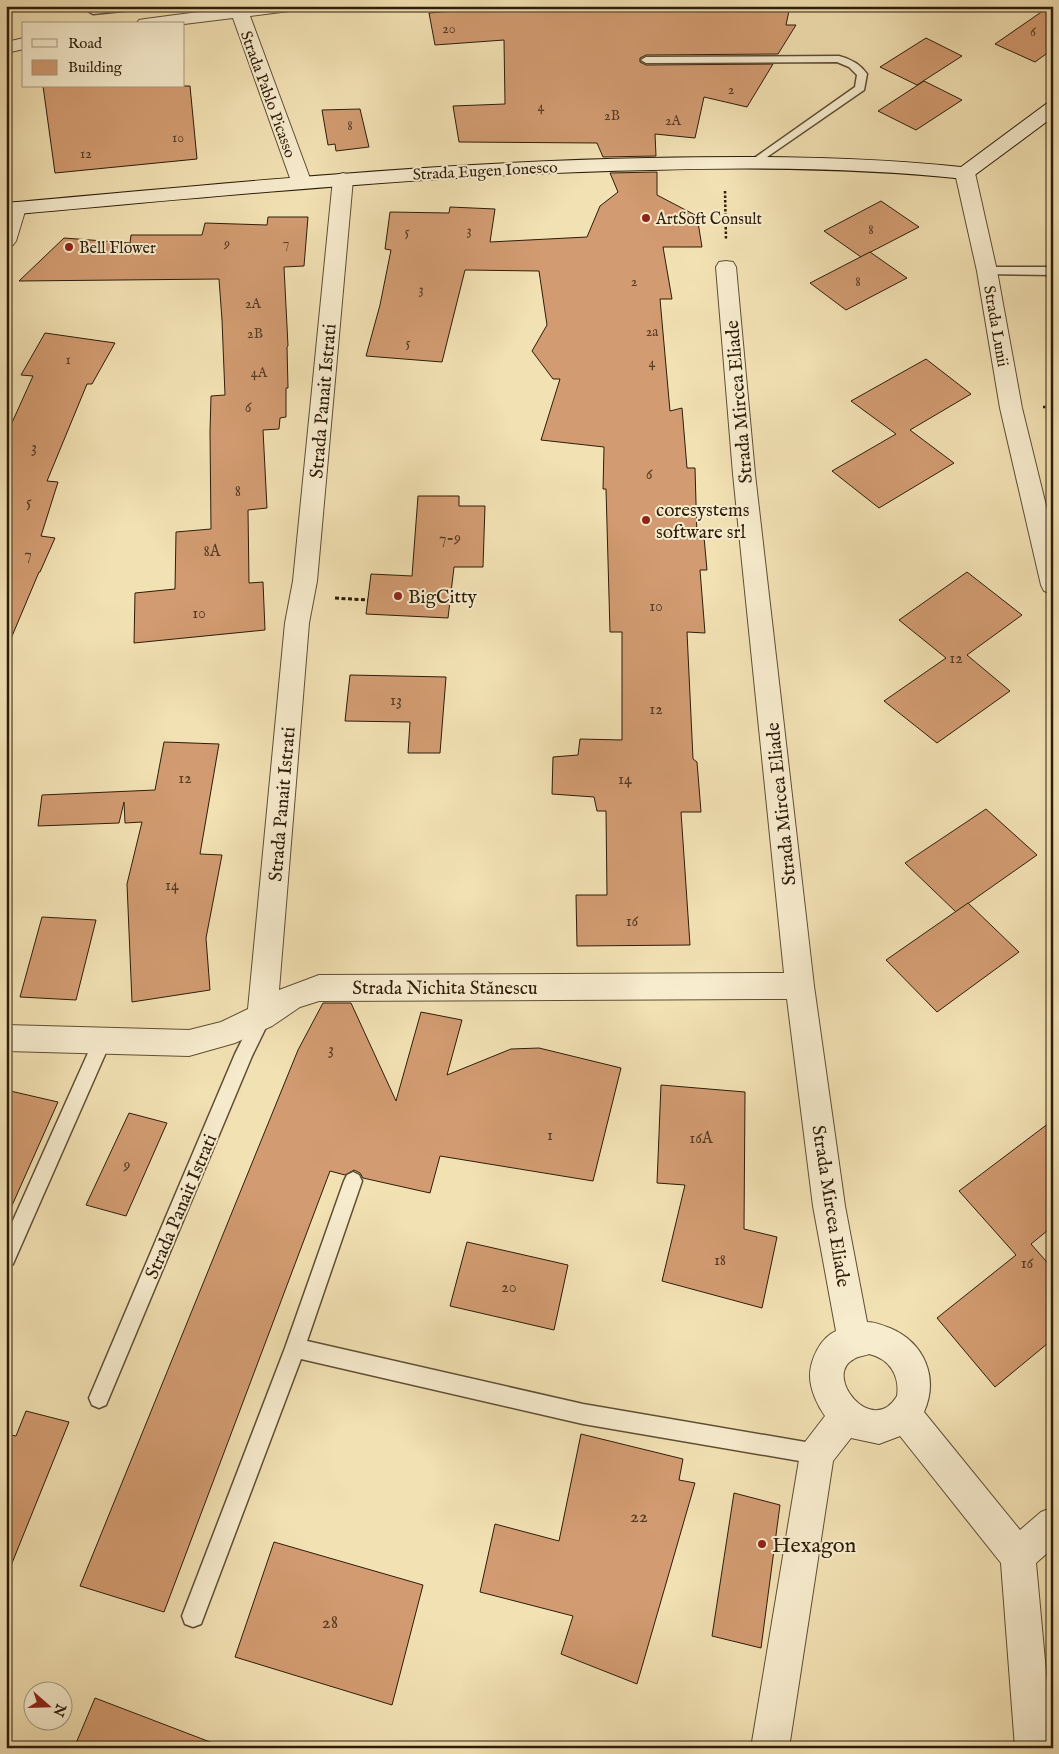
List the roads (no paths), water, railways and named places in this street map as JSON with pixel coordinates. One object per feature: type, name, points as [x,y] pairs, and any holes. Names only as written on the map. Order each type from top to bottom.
[{"type":"street","points":[[158,22],[238,10],[289,6]]},
{"type":"street","name":"Strada Pablo Picasso","points":[[238,10],[301,181]]},
{"type":"street","points":[[6,48],[22,44]]},
{"type":"street","points":[[965,173],[1053,108]]},
{"type":"street","name":"Strada Eugen Ionesco","points":[[11,209],[301,181],[608,164],[754,163],[916,167],[965,173]]},
{"type":"street","name":"Strada Lunii","points":[[965,173],[987,271],[1010,408],[1053,585]]},
{"type":"street","name":"Strada Panait Istrati","points":[[262,1017],[297,623],[305,581],[343,179]]},
{"type":"street","points":[[6,241],[11,209]]},
{"type":"street","name":"Strada Mircea Eliade","points":[[726,267],[744,474],[800,986],[829,1206],[854,1339]]},
{"type":"street","name":"Strada Nichita Stănescu","points":[[6,1038],[190,1043],[225,1034],[262,1017],[290,998],[319,988],[800,986]]},
{"type":"street","points":[[869,1338],[884,1341],[898,1350],[908,1363],[914,1378],[915,1394],[910,1408],[905,1415],[893,1424],[879,1428],[860,1425],[846,1417],[835,1405],[828,1390],[826,1374],[830,1359],[841,1345],[854,1339],[869,1338]]},
{"type":"street","points":[[905,1415],[1018,1556],[1034,1748]]},
{"type":"street","points":[[770,1748],[817,1454],[846,1417]]},
{"type":"street","points":[[1018,1556],[1053,1524]]},
{"type":"lane","points":[[93,11],[142,6]]},
{"type":"lane","points":[[646,60],[839,59],[853,65],[862,74],[860,88],[754,163]]},
{"type":"lane","points":[[987,271],[1053,271]]},
{"type":"lane","name":"Strada Panait Istrati","points":[[99,1398],[244,1054],[262,1017]]},
{"type":"lane","points":[[6,1258],[102,1041]]},
{"type":"lane","points":[[193,1616],[295,1348],[353,1181]]},
{"type":"lane","points":[[295,1348],[582,1414],[817,1454]]},
{"type":"place","name":"ArtSoft Consult","points":[[646,218]]},
{"type":"place","name":"Bell Flower","points":[[69,247]]},
{"type":"place","name":"coresystems software srl","points":[[646,520]]},
{"type":"place","name":"BigCitty","points":[[398,596]]},
{"type":"place","name":"Hexagon","points":[[762,1544]]}]
